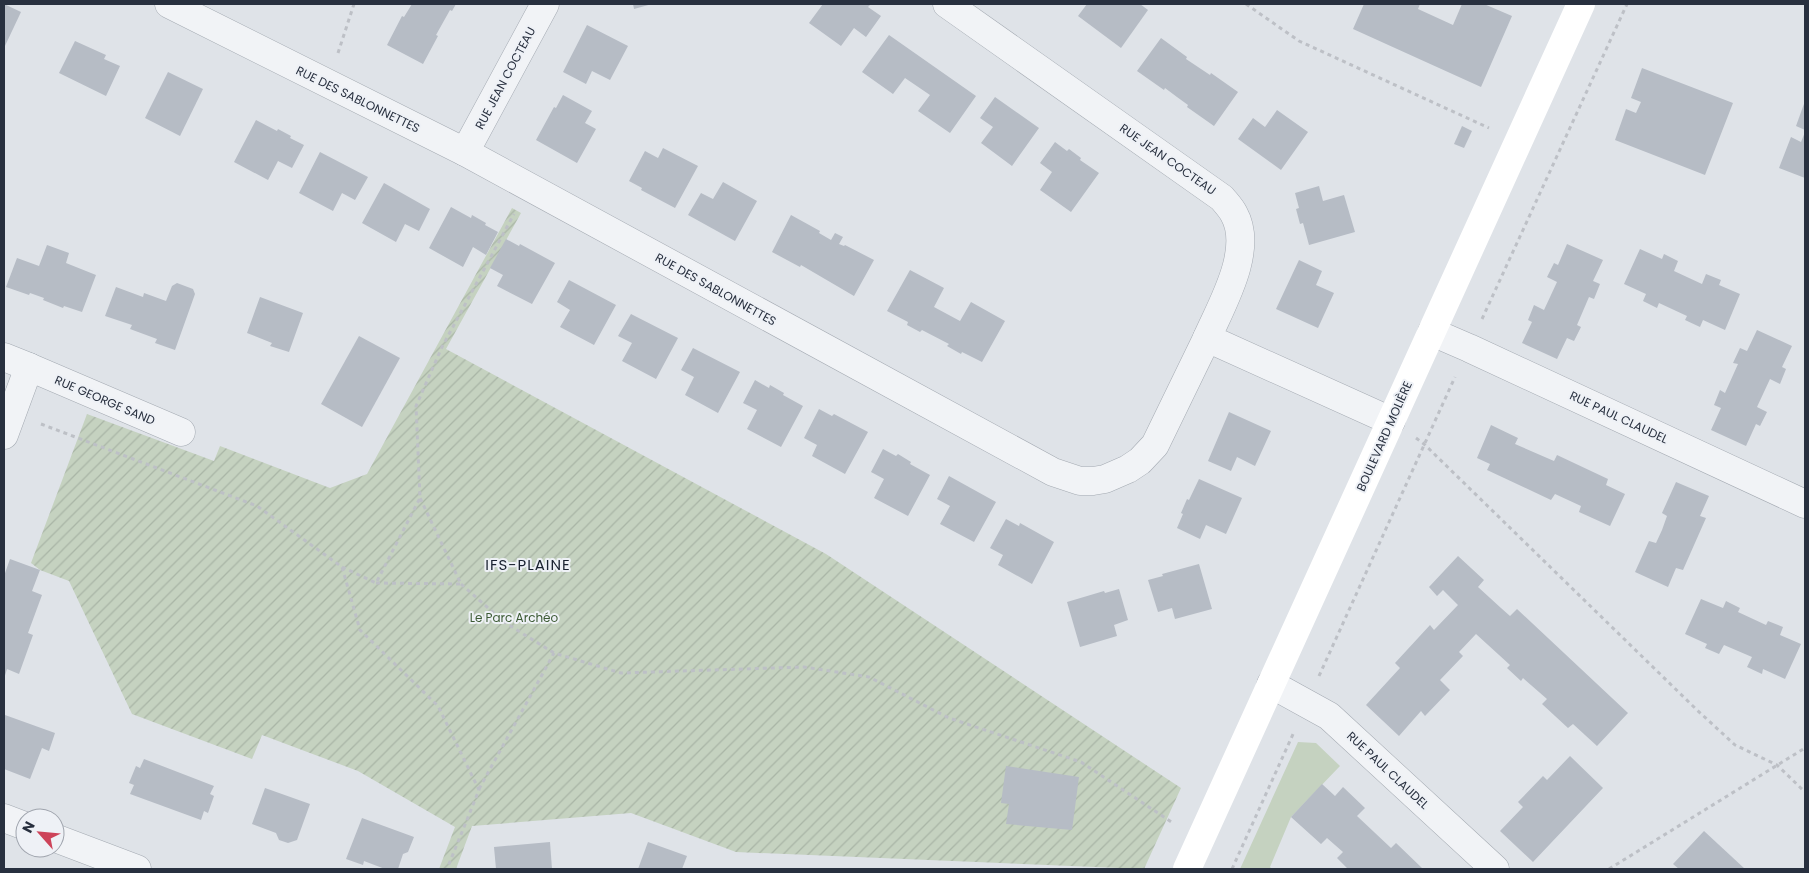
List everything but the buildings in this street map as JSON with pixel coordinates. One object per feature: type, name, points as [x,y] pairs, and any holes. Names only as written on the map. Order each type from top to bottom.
[{"type":"street","name":"RUE DES SABLONNETTES","points":[[169,4],[465,152],[1053,472],[1080,481],[1105,479],[1128,469],[1140,461],[1155,445],[1207,338]]},
{"type":"street","name":"RUE JEAN COCTEAU","points":[[465,152],[545,4]]},
{"type":"street","name":"RUE JEAN COCTEAU","points":[[947,4],[1222,198],[1234,214],[1241,238],[1237,266],[1207,338]]},
{"type":"street","name":"BOULEVARD MOLIÈRE","points":[[1187,869],[1581,4]]},
{"type":"street","name":"RUE PAUL CLAUDEL","points":[[1432,332],[1805,504]]},
{"type":"street","points":[[1207,338],[1391,421]]},
{"type":"street","name":"RUE GEORGE SAND","points":[[4,357],[181,432]]},
{"type":"street","points":[[8,424],[29,367]]},
{"type":"street","name":"RUE PAUL CLAUDEL","points":[[1271,684],[1307,702],[1329,716],[1496,869]]},
{"type":"street","points":[[65,842],[137,869]]},
{"type":"path","points":[[328,84],[354,4]]},
{"type":"path","points":[[1246,4],[1299,41],[1518,141]]},
{"type":"path","points":[[1232,869],[1424,444],[1627,4]]},
{"type":"path","points":[[528,187],[442,347],[416,406],[420,498],[461,584],[504,622],[554,653],[621,673],[804,667],[869,677],[949,718],[1081,762],[1200,841]]},
{"type":"path","points":[[1391,421],[1424,444],[1729,740],[1735,745],[1777,765],[1805,792]]},
{"type":"path","points":[[8,424],[257,506],[342,567],[376,583],[461,584]]},
{"type":"path","points":[[376,583],[420,498]]},
{"type":"path","points":[[342,567],[360,630],[438,706],[479,790]]},
{"type":"path","points":[[448,869],[479,790],[554,653]]},
{"type":"path","points":[[1609,869],[1805,748]]},
{"type":"green space","name":"Le Parc Archéo","points":[[512,208],[521,213],[446,349],[826,554],[1181,788],[1144,869],[736,852],[631,813],[472,826],[456,869],[439,869],[455,827],[358,771],[262,735],[252,759],[132,714],[69,581],[40,570],[31,563],[87,414],[214,461],[220,446],[330,488],[367,474]]},
{"type":"green space","points":[[1298,742],[1316,743],[1340,766],[1291,817],[1270,867],[1272,869],[1240,869]]},
{"type":"district","name":"IFS-PLAINE","points":[[528,564]]}]
